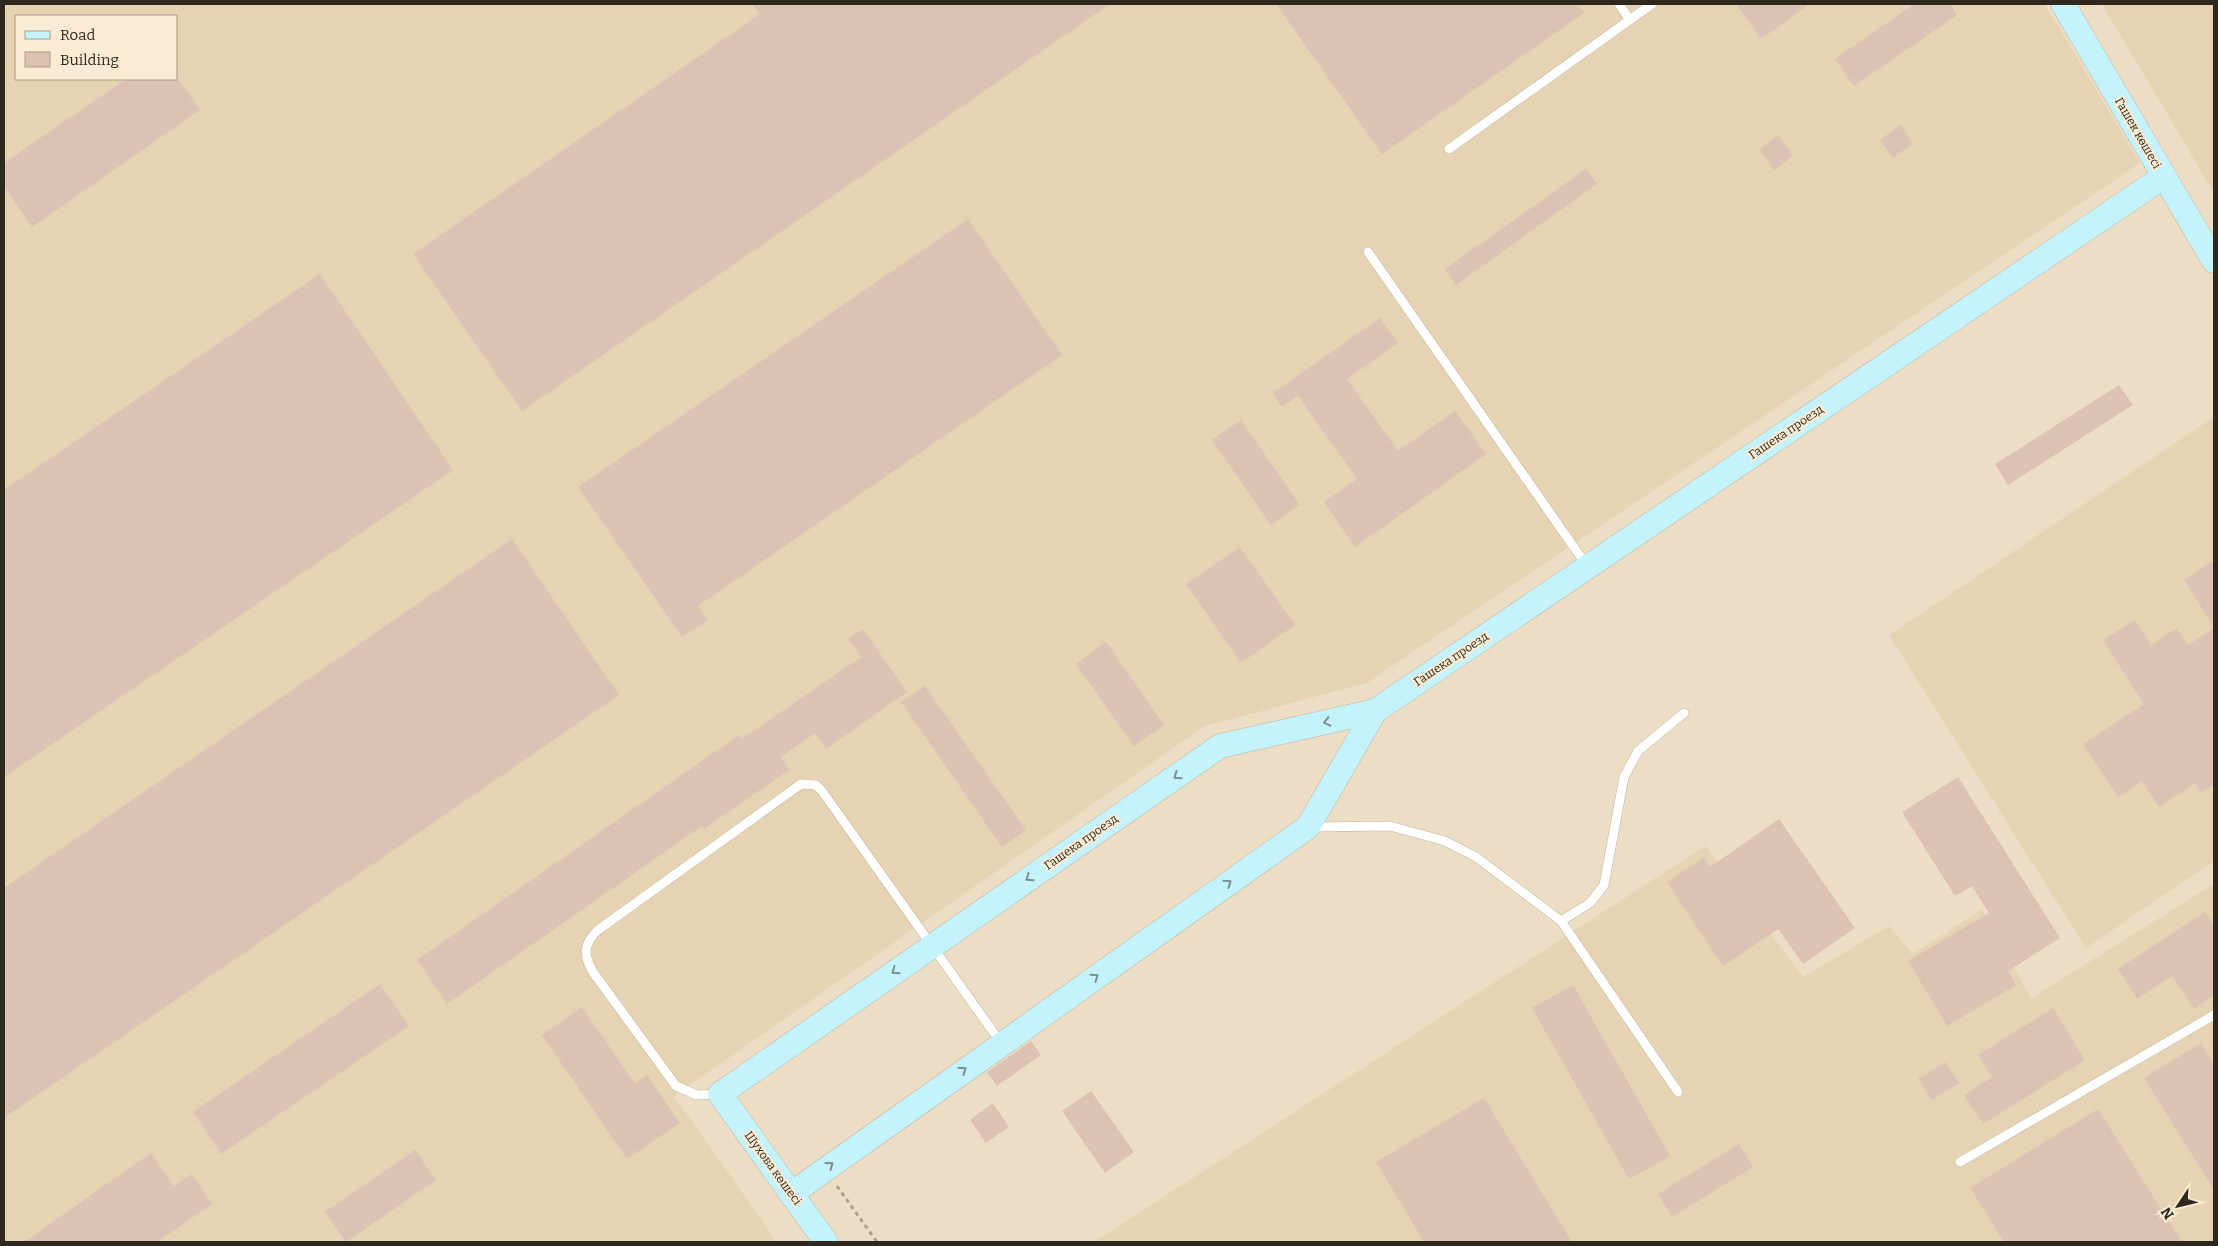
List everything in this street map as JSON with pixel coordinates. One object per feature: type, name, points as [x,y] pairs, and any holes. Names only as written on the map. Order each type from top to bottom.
[{"type":"street","name":"Гашек көшесі","points":[[2063,4],[2214,261]]},
{"type":"street","name":"Гашека проезд","points":[[720,1094],[931,945],[1220,746],[1375,711],[2163,177]]},
{"type":"street","points":[[791,1194],[1001,1043],[1308,827],[1375,711]]},
{"type":"street","name":"Шухова көшесі","points":[[720,1094],[826,1242]]},
{"type":"lane","points":[[1619,4],[1630,20]]},
{"type":"lane","points":[[1449,149],[1652,4]]},
{"type":"lane","points":[[1368,252],[1587,566]]},
{"type":"lane","points":[[1561,921],[1590,903],[1604,885],[1624,777],[1638,751],[1684,713]]},
{"type":"lane","points":[[720,1094],[697,1095],[676,1086],[593,972],[586,960],[585,948],[589,938],[598,930],[793,788],[808,783],[816,785],[822,791],[1001,1043]]},
{"type":"lane","points":[[1308,827],[1390,826],[1445,841],[1476,857],[1561,921],[1678,1092]]},
{"type":"lane","points":[[1960,1162],[2214,1015]]},
{"type":"path","points":[[825,1168],[877,1242]]},
{"type":"shaded area","points":[[4,4],[2045,4],[2140,163],[1367,683],[1205,726],[674,1096],[777,1242],[4,1242]]},
{"type":"shaded area","points":[[2102,4],[2214,4],[2214,193]]},
{"type":"shaded area","points":[[2214,417],[2214,861],[2086,948],[1889,635]]},
{"type":"shaded area","points":[[1705,846],[1803,977],[1889,926],[1913,954],[1982,909],[2031,998],[2214,884],[2214,1242],[1094,1242]]},
{"type":"building","points":[[752,4],[1110,4],[522,411],[413,254],[760,14]]},
{"type":"building","points":[[1276,4],[1578,4],[1584,13],[1382,154]]},
{"type":"building","points":[[1736,4],[1810,4],[1761,39]]},
{"type":"building","points":[[1914,4],[1950,4],[1957,15],[1854,86],[1835,59]]},
{"type":"building","points":[[178,79],[200,110],[32,227],[4,186],[4,163],[125,80]]},
{"type":"building","points":[[1900,125],[1913,143],[1893,158],[1880,140]]},
{"type":"building","points":[[1778,135],[1793,156],[1774,170],[1759,149]]},
{"type":"building","points":[[1586,169],[1597,184],[1456,285],[1445,269]]},
{"type":"building","points":[[968,219],[1062,355],[698,606],[708,620],[682,637],[578,487]]},
{"type":"building","points":[[320,274],[453,470],[4,777],[4,490]]},
{"type":"building","points":[[1380,318],[1398,343],[1347,379],[1398,451],[1455,411],[1486,454],[1355,547],[1324,502],[1357,479],[1298,396],[1282,407],[1273,393]]},
{"type":"building","points":[[2119,385],[2133,405],[2008,485],[1995,464]]},
{"type":"building","points":[[1241,420],[1300,505],[1271,525],[1212,440]]},
{"type":"building","points":[[512,539],[619,695],[4,1118],[4,888]]},
{"type":"building","points":[[1240,547],[1295,625],[1241,663],[1186,584]]},
{"type":"building","points":[[2214,560],[2214,627],[2184,580]]},
{"type":"building","points":[[2135,620],[2151,645],[2177,628],[2188,645],[2214,628],[2214,784],[2201,793],[2195,783],[2159,807],[2142,781],[2118,797],[2083,744],[2144,704],[2103,640]]},
{"type":"building","points":[[863,629],[907,692],[826,749],[815,733],[781,757],[789,770],[704,829],[702,826],[447,1004],[417,960],[739,735],[742,739],[861,657],[848,639]]},
{"type":"building","points":[[1106,642],[1164,725],[1134,746],[1076,664]]},
{"type":"building","points":[[925,686],[1026,830],[1002,847],[901,702]]},
{"type":"building","points":[[1958,777],[2060,938],[2008,971],[2016,985],[1947,1026],[1908,961],[1989,913],[1972,886],[1955,896],[1902,812]]},
{"type":"building","points":[[1779,819],[1855,928],[1803,964],[1778,929],[1723,966],[1667,882],[1704,858],[1710,867]]},
{"type":"building","points":[[2205,912],[2214,926],[2214,995],[2194,1009],[2172,976],[2137,999],[2118,969]]},
{"type":"building","points":[[380,984],[409,1026],[221,1154],[193,1112]]},
{"type":"building","points":[[1573,985],[1670,1156],[1629,1179],[1532,1008]]},
{"type":"building","points":[[582,1007],[635,1084],[647,1075],[680,1123],[627,1159],[542,1035]]},
{"type":"building","points":[[2053,1008],[2085,1060],[1983,1124],[1964,1095],[1992,1077],[1978,1055]]},
{"type":"building","points":[[1031,1041],[1041,1055],[997,1086],[987,1072]]},
{"type":"building","points":[[2201,1043],[2214,1064],[2214,1190],[2144,1078]]},
{"type":"building","points":[[1945,1062],[1959,1083],[1932,1100],[1918,1079]]},
{"type":"building","points":[[1091,1091],[1134,1152],[1105,1173],[1062,1111]]},
{"type":"building","points":[[1484,1098],[1572,1242],[1424,1242],[1376,1162]]},
{"type":"building","points":[[993,1103],[1009,1127],[986,1143],[970,1120]]},
{"type":"building","points":[[2098,1109],[2182,1242],[2004,1242],[1970,1188]]},
{"type":"building","points":[[1739,1144],[1753,1167],[1672,1217],[1658,1194]]},
{"type":"building","points":[[415,1150],[436,1180],[346,1242],[325,1212]]},
{"type":"building","points":[[151,1153],[174,1186],[192,1174],[212,1204],[157,1242],[24,1242]]}]
